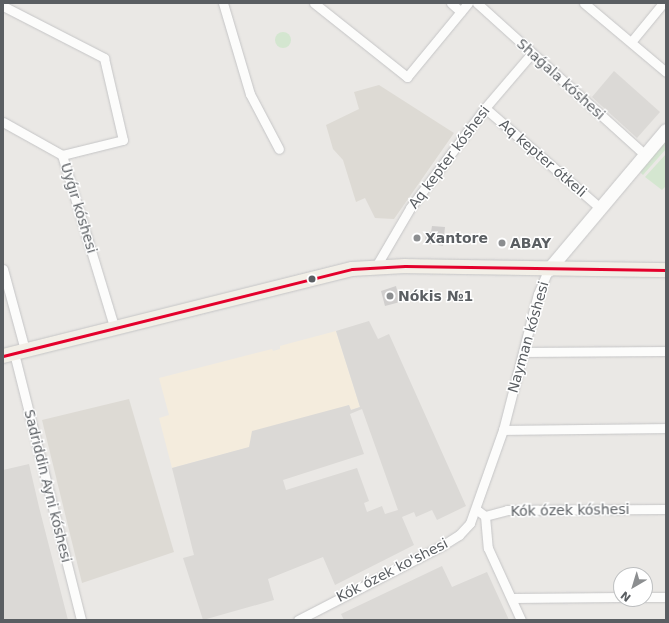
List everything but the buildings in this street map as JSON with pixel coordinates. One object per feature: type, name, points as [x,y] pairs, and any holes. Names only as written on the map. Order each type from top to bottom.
[{"type":"main road","name":"Nayman kóshesi","points":[[548,270],[666,130]]},
{"type":"main road","points":[[14,353],[114,326],[331,272],[375,268],[666,270]]},
{"type":"street","points":[[223,3],[250,94],[279,149]]},
{"type":"street","points":[[314,3],[407,77],[468,3]]},
{"type":"street","points":[[450,3],[461,12]]},
{"type":"street","name":"Shaǵala kóshesi","points":[[477,3],[645,155]]},
{"type":"street","points":[[584,3],[666,72]]},
{"type":"street","points":[[631,42],[663,3]]},
{"type":"street","points":[[3,6],[104,58],[123,140],[62,155]]},
{"type":"street","name":"Aq kepter kóshesi","points":[[375,268],[410,208],[485,108],[532,53]]},
{"type":"street","name":"Aq kepter ótkeli","points":[[485,108],[600,208]]},
{"type":"street","name":"Uyǵır kóshesi","points":[[3,122],[62,155],[114,326]]},
{"type":"street","name":"Sadriddin Ayni kóshesi","points":[[3,269],[14,353],[81,620]]},
{"type":"street","name":"Nayman kóshesi","points":[[521,620],[488,548],[481,513],[523,352],[548,270]]},
{"type":"street","points":[[523,352],[666,351]]},
{"type":"street","points":[[503,430],[666,428]]},
{"type":"street","name":"Kók ózek kóshesi","points":[[481,513],[507,510],[666,509]]},
{"type":"street","name":"Kók ózek ko'shesi","points":[[298,620],[443,545],[459,535],[481,513]]},
{"type":"street","points":[[512,598],[613,597]]},
{"type":"street","points":[[653,597],[666,597]]},
{"type":"shaded area","points":[[614,71],[660,112],[637,138],[592,97]]},
{"type":"shaded area","points":[[379,85],[454,133],[394,219],[375,218],[365,198],[356,202],[343,160],[333,149],[326,125],[359,109],[354,92]]},
{"type":"shaded area","points":[[369,321],[378,339],[389,334],[466,506],[437,520],[432,510],[416,517],[414,512],[402,517],[414,545],[335,585],[323,557],[268,579],[274,600],[203,620],[183,558],[194,555],[172,468],[249,447],[252,431],[349,405],[351,410],[360,407],[336,331]],"holes":[[[362,409],[398,510],[385,514],[382,506],[367,512],[364,503],[369,501],[357,468],[286,490],[283,480],[364,454],[350,414]]]},
{"type":"shaded area","points":[[336,331],[360,407],[350,410],[349,405],[250,447],[172,468],[159,418],[169,415],[159,378],[272,349],[273,351],[280,349],[280,346]]},
{"type":"shaded area","points":[[129,399],[174,552],[82,583],[42,420]]},
{"type":"shaded area","points":[[29,464],[68,620],[3,620],[3,470]]},
{"type":"shaded area","points":[[442,566],[452,587],[487,572],[509,620],[344,620],[341,614]]},
{"type":"green space","points":[[283,32],[290,37],[291,40],[286,47],[283,48],[276,43],[275,40],[280,33]]},
{"type":"green space","points":[[666,140],[666,149],[643,175],[639,171]]},
{"type":"green space","points":[[666,154],[666,186],[662,190],[645,177]]},
{"type":"transit line","points":[[3,356],[352,269],[405,266],[666,270]]},
{"type":"place","name":"Xantore","points":[[417,238]]},
{"type":"place","name":"ABAY","points":[[502,243]]},
{"type":"place","name":"Nókis №1","points":[[390,296]]}]
